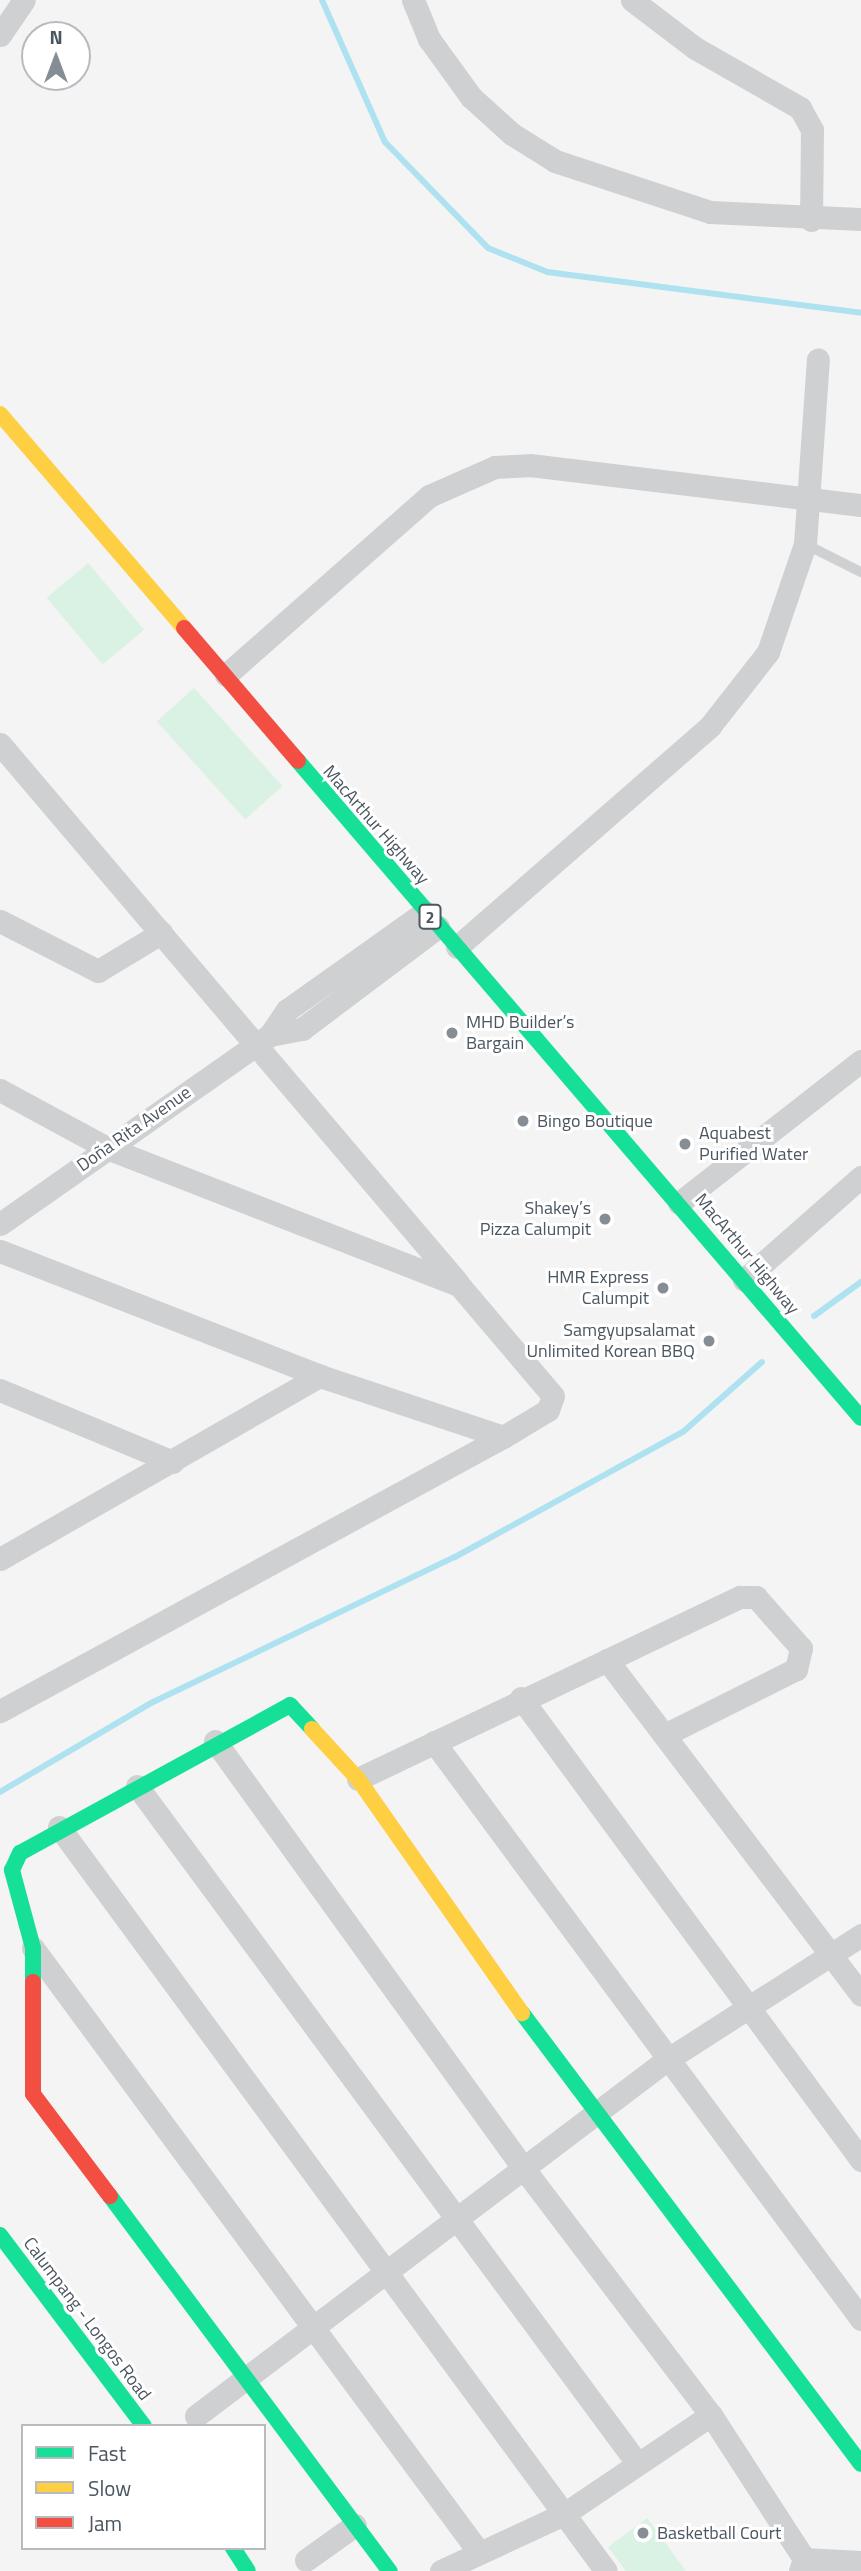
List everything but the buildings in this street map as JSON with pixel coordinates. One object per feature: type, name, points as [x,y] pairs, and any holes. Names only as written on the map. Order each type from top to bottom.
[{"type":"main road","name":"MacArthur Highway","points":[[0,414],[861,1418]]},
{"type":"main road","points":[[390,2571],[242,2381],[33,2094],[33,1948],[12,1870],[20,1853],[59,1827],[215,1741],[290,1704],[358,1779],[594,2116],[861,2464]]},
{"type":"main road","name":"Calumpang - Longos Road","points":[[0,2235],[142,2424]]},
{"type":"main road","points":[[234,2550],[246,2568]]},
{"type":"street","points":[[0,35],[24,0]]},
{"type":"street","points":[[413,0],[429,38],[471,97],[512,134],[555,161],[710,212],[811,220],[861,219]]},
{"type":"street","points":[[632,0],[695,48],[800,108],[812,130],[811,220]]},
{"type":"street","points":[[457,947],[743,690],[781,624],[804,544],[805,500],[818,359]]},
{"type":"street","points":[[226,675],[429,496],[495,467],[530,465],[861,505]]},
{"type":"street","points":[[0,744],[161,933],[263,1040],[459,1285],[553,1396],[548,1410],[503,1437],[0,1711]]},
{"type":"street","name":"Doña Rita Avenue","points":[[0,1224],[263,1040],[302,1028],[432,919]]},
{"type":"street","points":[[0,921],[98,971],[161,933]]},
{"type":"street","points":[[679,1203],[861,1061]]},
{"type":"street","points":[[0,1090],[107,1148],[459,1285]]},
{"type":"street","points":[[744,1280],[861,1177]]},
{"type":"street","points":[[0,1251],[320,1377],[503,1437]]},
{"type":"street","points":[[0,1559],[320,1377]]},
{"type":"street","points":[[3,1395],[173,1462]]},
{"type":"street","points":[[358,1779],[521,1698],[748,1596],[763,1602],[795,1638],[802,1659],[786,1676],[666,1734]]},
{"type":"street","points":[[607,1660],[666,1734],[861,1995]]},
{"type":"street","points":[[521,1698],[745,2006],[861,2160]]},
{"type":"street","points":[[215,1741],[521,2165],[711,2415],[802,2565],[861,2562]]},
{"type":"street","points":[[434,1742],[665,2061],[861,2319]]},
{"type":"street","points":[[137,1786],[452,2218],[637,2463]]},
{"type":"street","points":[[59,1827],[606,2571]]},
{"type":"street","points":[[196,2416],[521,2165],[594,2116],[665,2061],[745,2006],[861,1935]]},
{"type":"street","points":[[33,1948],[478,2551]]},
{"type":"street","points":[[441,2571],[478,2551],[564,2514],[711,2415]]},
{"type":"street","points":[[306,2560],[355,2525]]},
{"type":"lane","points":[[804,544],[861,572]]},
{"type":"lane","points":[[227,2571],[246,2568]]},
{"type":"green space","points":[[88,563],[144,630],[103,664],[47,598]]},
{"type":"green space","points":[[194,688],[282,786],[245,820],[157,721]]},
{"type":"green space","name":"Basketball Court","points":[[647,2518],[686,2571],[626,2571],[608,2547]]},
{"type":"waterway","points":[[322,0],[385,142],[488,248],[547,272],[861,313]]},
{"type":"waterway","points":[[814,1316],[861,1282]]},
{"type":"waterway","points":[[0,1792],[151,1703],[455,1557],[684,1431],[762,1362]]},
{"type":"traffic: fast","points":[[298,761],[861,1418]]},
{"type":"traffic: fast","points":[[33,1982],[33,1948],[12,1870],[20,1853],[290,1705],[312,1729]]},
{"type":"traffic: fast","points":[[522,2013],[861,2464]]},
{"type":"traffic: fast","points":[[110,2196],[390,2571]]},
{"type":"traffic: fast","points":[[0,2235],[142,2424]]},
{"type":"traffic: fast","points":[[234,2550],[248,2571]]},
{"type":"traffic: slow","points":[[0,414],[184,628]]},
{"type":"traffic: slow","points":[[312,1729],[358,1779],[522,2013]]},
{"type":"traffic: jam","points":[[184,628],[298,761]]},
{"type":"traffic: jam","points":[[33,1982],[33,2094],[110,2196]]},
{"type":"place","name":"MHD Builder’s Bargain","points":[[452,1033]]},
{"type":"place","name":"Bingo Boutique","points":[[523,1121]]},
{"type":"place","name":"Aquabest Purified Water","points":[[685,1144]]},
{"type":"place","name":"Shakey’s Pizza Calumpit","points":[[605,1219]]},
{"type":"place","name":"HMR Express Calumpit","points":[[663,1288]]},
{"type":"place","name":"Samgyupsalamat Unlimited Korean BBQ","points":[[709,1341]]},
{"type":"place","name":"Basketball Court","points":[[643,2533]]}]
